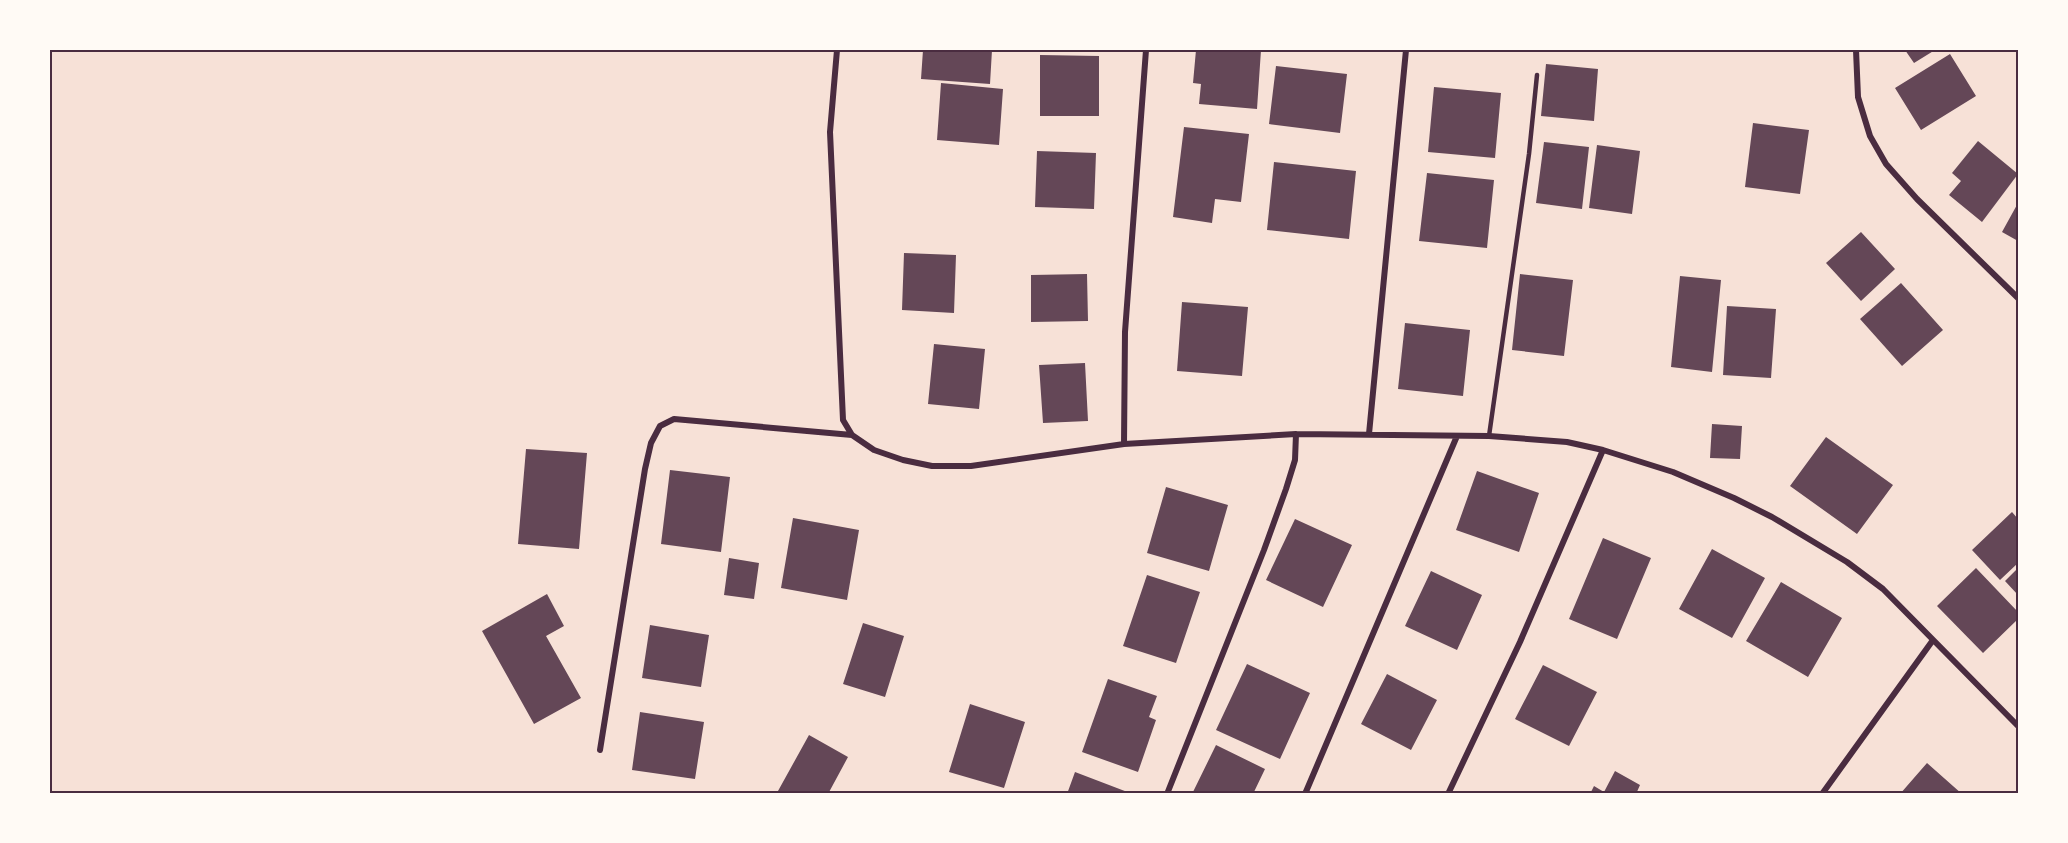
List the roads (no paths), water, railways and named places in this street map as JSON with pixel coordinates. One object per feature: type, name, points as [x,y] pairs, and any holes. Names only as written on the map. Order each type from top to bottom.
[{"type":"street","points":[[837,50],[830,143],[843,420],[852,435],[874,450],[933,466],[971,466],[1124,444],[1296,434],[1489,436],[1567,442],[1603,450],[1673,472],[1772,517],[1847,562],[1883,589],[2019,726]]},
{"type":"street","points":[[1124,444],[1125,332],[1146,50]]},
{"type":"street","points":[[1369,434],[1406,50]]},
{"type":"street","points":[[1856,50],[1858,97],[1870,136],[1886,164],[1917,199],[2019,298]]},
{"type":"street","points":[[600,750],[645,469],[651,443],[660,426],[674,419],[852,435]]},
{"type":"street","points":[[1167,794],[1286,489],[1295,460],[1296,434]]},
{"type":"street","points":[[1305,794],[1456,436]]},
{"type":"street","points":[[1448,794],[1520,642],[1603,450]]},
{"type":"street","points":[[1822,794],[1933,640]]},
{"type":"lane","points":[[1489,436],[1529,154],[1537,75]]}]
